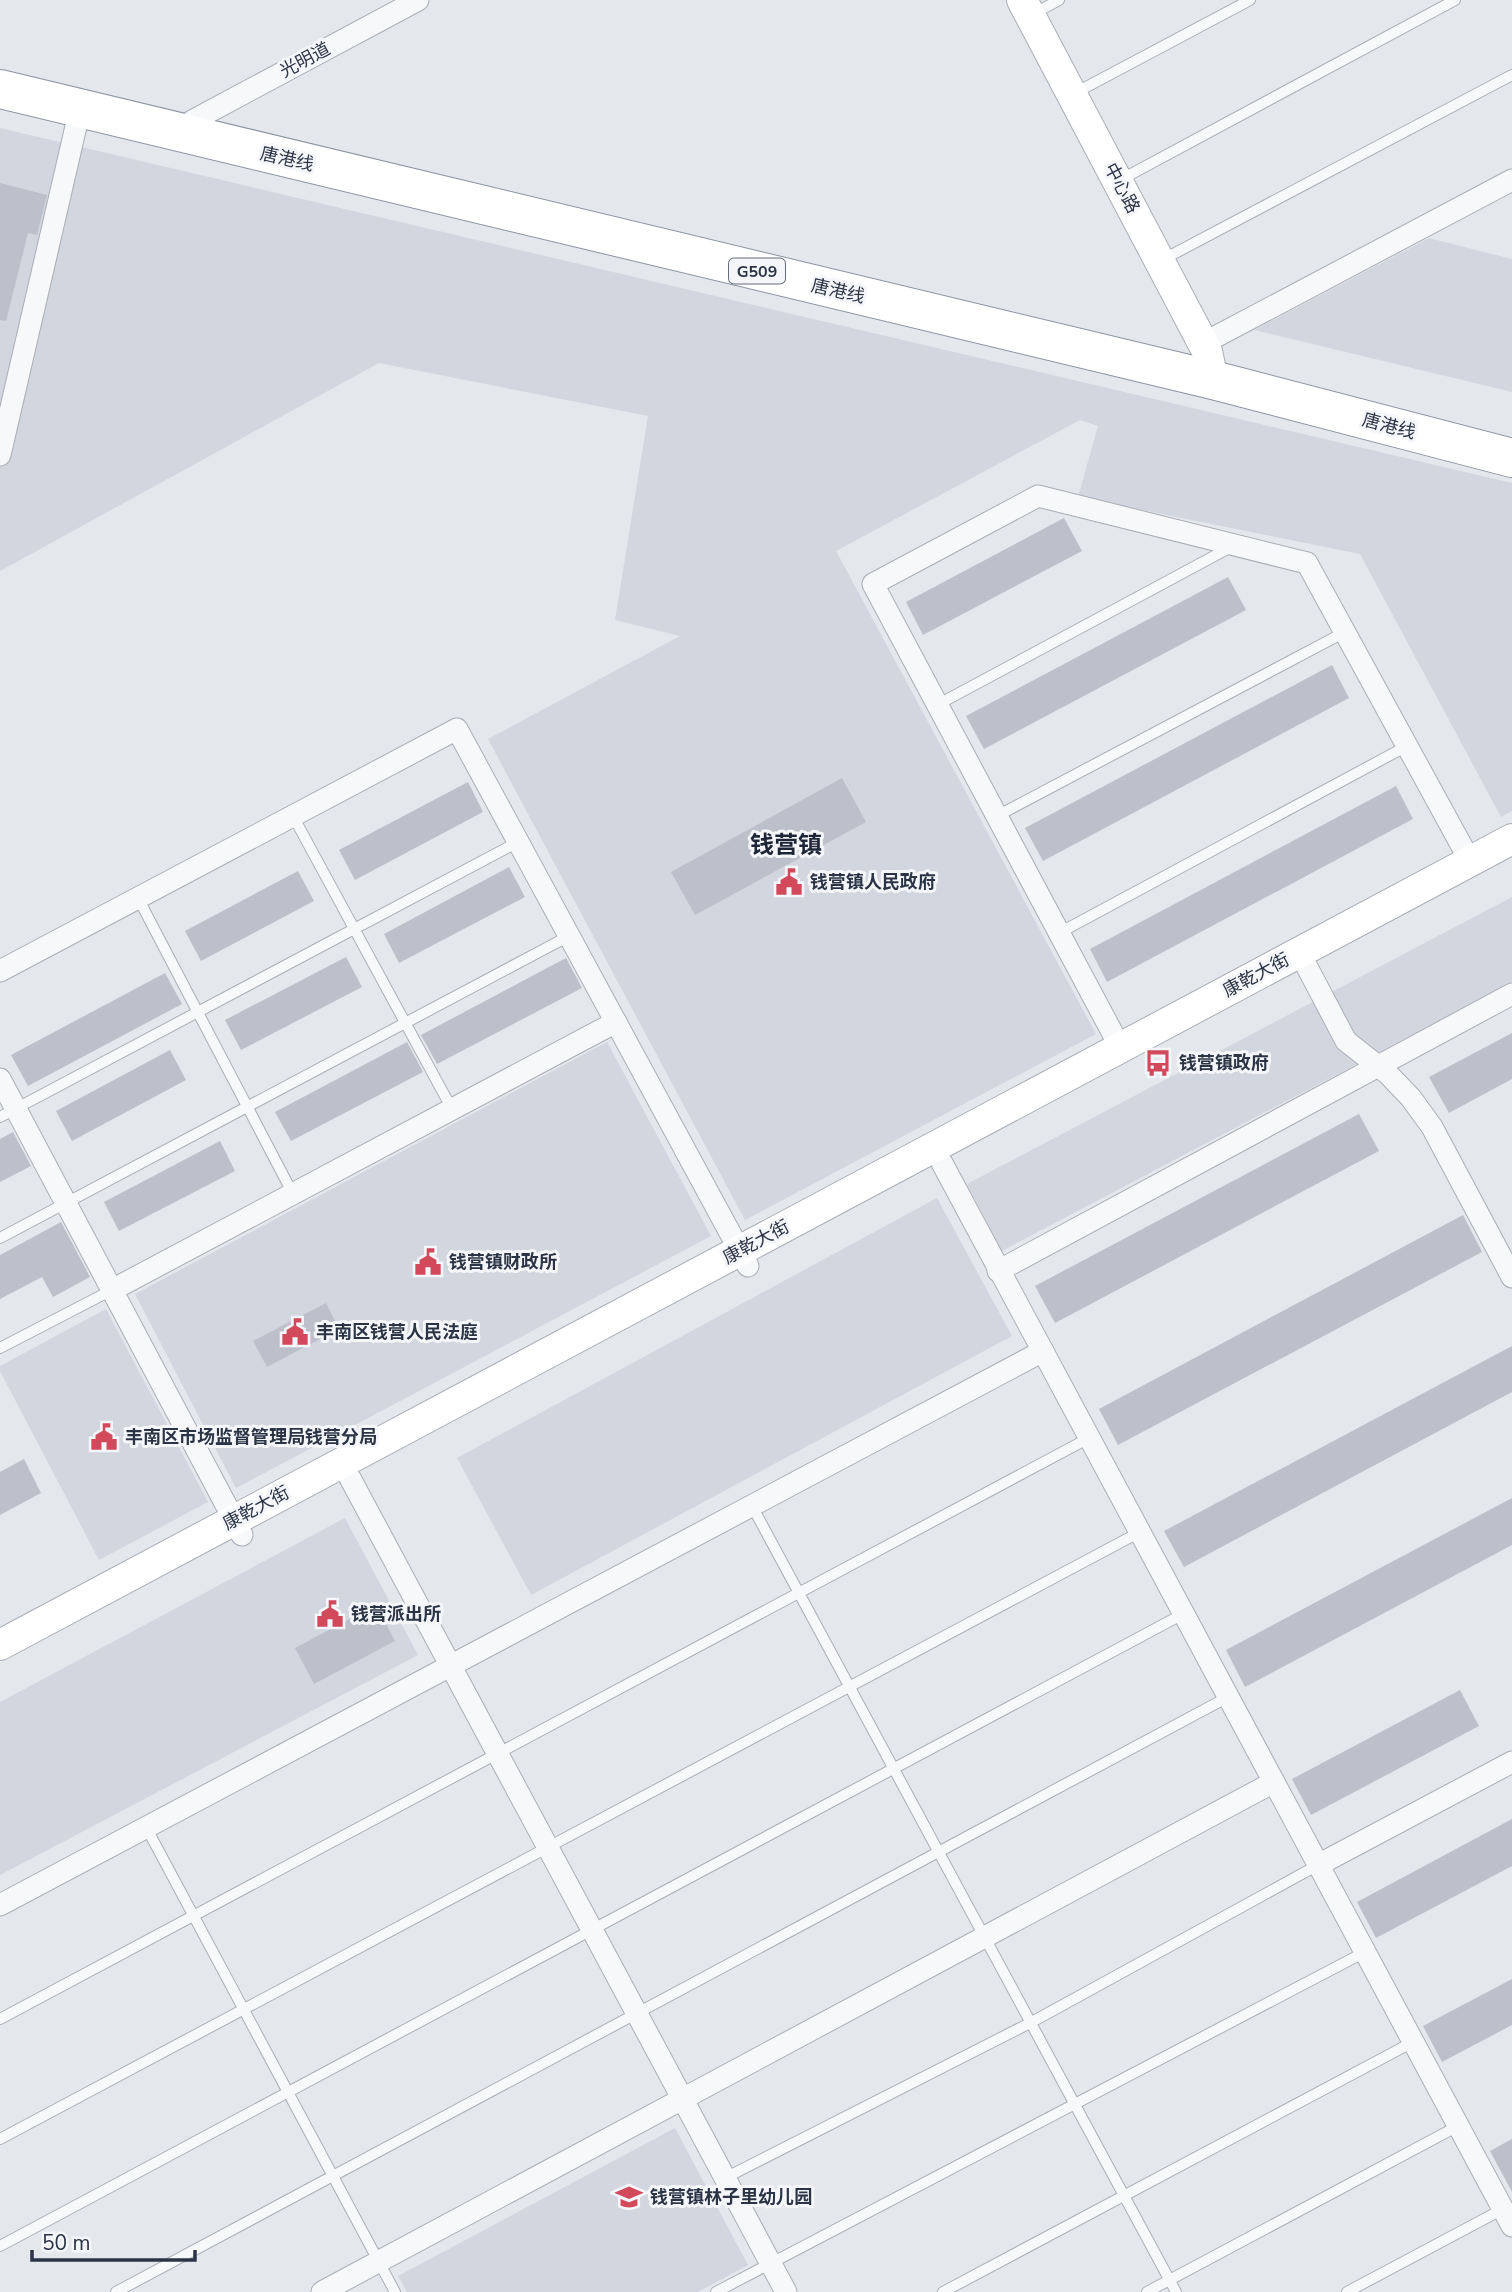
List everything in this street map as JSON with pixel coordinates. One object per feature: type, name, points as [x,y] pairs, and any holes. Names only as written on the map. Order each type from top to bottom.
[{"type":"highway","name":"唐港线","points":[[0,69],[192,121],[1207,358],[1512,433]]},
{"type":"highway","name":"唐港线","points":[[0,89],[80,109],[1207,358],[1512,458]]},
{"type":"street","name":"光明道","points":[[192,121],[418,0]]},
{"type":"street","name":"中心路","points":[[1026,8],[1160,261],[1207,358]]},
{"type":"street","points":[[0,455],[80,109]]},
{"type":"street","points":[[1207,358],[1512,180]]},
{"type":"street","points":[[1120,1047],[873,584],[1038,496],[1307,563],[1470,861]]},
{"type":"street","points":[[0,971],[457,729],[744,1258]]},
{"type":"street","name":"康乾大街","points":[[0,1645],[238,1528],[350,1478],[1120,1047],[1512,839]]},
{"type":"street","name":"康乾大街","points":[[0,1664],[238,1528],[744,1258],[942,1163],[1512,859]]},
{"type":"street","points":[[1307,967],[1346,1041],[1388,1074],[1411,1098],[1432,1127],[1512,1278]]},
{"type":"street","points":[[998,1271],[1512,994]]},
{"type":"street","points":[[112,1290],[616,1022]]},
{"type":"street","points":[[0,1079],[8,1113],[66,1203],[238,1528]]},
{"type":"street","points":[[942,1163],[1458,2126],[1509,2213]]},
{"type":"street","points":[[0,1905],[1042,1351]]},
{"type":"street","points":[[350,1478],[786,2292]]},
{"type":"street","points":[[1318,1865],[1512,1762]]},
{"type":"street","points":[[322,2292],[1274,1782]]},
{"type":"lane","points":[[1026,8],[1059,0]]},
{"type":"lane","points":[[1072,94],[1250,0]]},
{"type":"lane","points":[[1118,181],[1455,0]]},
{"type":"lane","points":[[1160,261],[1512,75]]},
{"type":"lane","points":[[937,705],[1234,545]]},
{"type":"lane","points":[[997,816],[1345,632]]},
{"type":"lane","points":[[1059,933],[1407,746]]},
{"type":"lane","points":[[293,816],[452,1109]]},
{"type":"lane","points":[[8,1113],[518,842]]},
{"type":"lane","points":[[138,898],[293,1194]]},
{"type":"lane","points":[[0,1238],[569,936]]},
{"type":"lane","points":[[0,1348],[112,1290]]},
{"type":"lane","points":[[0,2019],[1089,1438]]},
{"type":"lane","points":[[751,1506],[1176,2292]]},
{"type":"lane","points":[[0,2139],[1140,1532]]},
{"type":"lane","points":[[0,2246],[1183,1614]]},
{"type":"lane","points":[[116,2292],[1228,1697]]},
{"type":"lane","points":[[146,1827],[395,2292]]},
{"type":"lane","points":[[725,2178],[1030,2023],[1318,1865]]},
{"type":"lane","points":[[716,2292],[1365,1952]]},
{"type":"lane","points":[[943,2292],[1413,2042]]},
{"type":"lane","points":[[1147,2292],[1458,2126]]},
{"type":"lane","points":[[1347,2292],[1509,2213]]},
{"type":"shaded area","points":[[0,128],[1512,483],[1512,811],[1501,817],[1360,554],[1078,497],[1098,426],[1080,420],[836,551],[1096,1034],[745,1220],[488,739],[680,636],[615,620],[648,416],[379,363],[0,571]]},
{"type":"shaded area","points":[[1429,238],[1512,259],[1512,392],[1254,330]]},
{"type":"shaded area","points":[[1512,897],[1512,982],[1002,1251],[967,1184]]},
{"type":"shaded area","points":[[607,1042],[711,1236],[236,1488],[135,1294]]},
{"type":"shaded area","points":[[937,1198],[1012,1336],[531,1595],[457,1458]]},
{"type":"shaded area","name":"丰南区市场监督管理局钱营分局","points":[[106,1309],[208,1502],[99,1560],[0,1371],[0,1366]]},
{"type":"shaded area","points":[[345,1518],[418,1655],[0,1875],[0,1702]]},
{"type":"shaded area","name":"钱营镇林子里幼儿园","points":[[675,2128],[748,2265],[698,2292],[407,2292],[398,2276]]},
{"type":"building","points":[[0,183],[47,195],[37,235],[28,233],[6,321],[0,320]]},
{"type":"building","points":[[1064,518],[1082,551],[923,635],[906,602]]},
{"type":"building","points":[[1228,577],[1246,610],[984,749],[966,716]]},
{"type":"building","points":[[1332,665],[1349,698],[1043,861],[1025,828]]},
{"type":"building","name":"钱营镇人民政府","points":[[842,778],[866,822],[695,915],[671,872]]},
{"type":"building","points":[[468,782],[483,812],[355,880],[339,850]]},
{"type":"building","points":[[1396,786],[1413,819],[1107,982],[1090,949]]},
{"type":"building","points":[[509,867],[525,897],[399,963],[384,934]]},
{"type":"building","points":[[298,871],[314,901],[201,961],[185,931]]},
{"type":"building","points":[[346,957],[362,987],[241,1050],[225,1020]]},
{"type":"building","points":[[566,958],[582,988],[437,1064],[421,1035]]},
{"type":"building","points":[[165,973],[182,1004],[28,1086],[11,1055]]},
{"type":"building","points":[[1512,1033],[1512,1079],[1449,1113],[1429,1077]]},
{"type":"building","points":[[407,1042],[423,1072],[291,1141],[275,1112]]},
{"type":"building","points":[[170,1050],[186,1080],[72,1141],[56,1111]]},
{"type":"building","points":[[1359,1114],[1379,1151],[1055,1323],[1035,1286]]},
{"type":"building","points":[[13,1132],[31,1166],[0,1182],[0,1139]]},
{"type":"building","points":[[220,1141],[235,1171],[119,1231],[104,1202]]},
{"type":"building","points":[[1463,1215],[1482,1252],[1118,1445],[1099,1409]]},
{"type":"building","points":[[61,1222],[90,1277],[53,1297],[42,1277],[0,1299],[0,1255]]},
{"type":"building","points":[[326,1303],[339,1329],[267,1367],[253,1341]]},
{"type":"building","points":[[1512,1346],[1512,1392],[1184,1567],[1164,1531]]},
{"type":"building","points":[[24,1459],[41,1493],[0,1515],[0,1472]]},
{"type":"building","points":[[1512,1498],[1512,1545],[1245,1687],[1226,1650]]},
{"type":"building","name":"钱营派出所","points":[[376,1605],[395,1641],[314,1684],[295,1648]]},
{"type":"building","points":[[1460,1690],[1479,1726],[1311,1815],[1292,1779]]},
{"type":"building","points":[[1512,1819],[1512,1866],[1376,1938],[1357,1902]]},
{"type":"building","points":[[1512,1979],[1512,2025],[1442,2062],[1423,2026]]},
{"type":"building","points":[[1512,2139],[1512,2192],[1490,2151]]},
{"type":"place","name":"钱营镇人民政府","points":[[789,882]]},
{"type":"place","name":"钱营镇政府","points":[[1158,1063]]},
{"type":"place","name":"钱营镇财政所","points":[[428,1262]]},
{"type":"place","name":"丰南区钱营人民法庭","points":[[295,1332]]},
{"type":"place","name":"丰南区市场监督管理局钱营分局","points":[[104,1437]]},
{"type":"place","name":"钱营派出所","points":[[330,1614]]},
{"type":"place","name":"钱营镇林子里幼儿园","points":[[629,2197]]},
{"type":"district","name":"钱营镇","points":[[786,845]]}]
